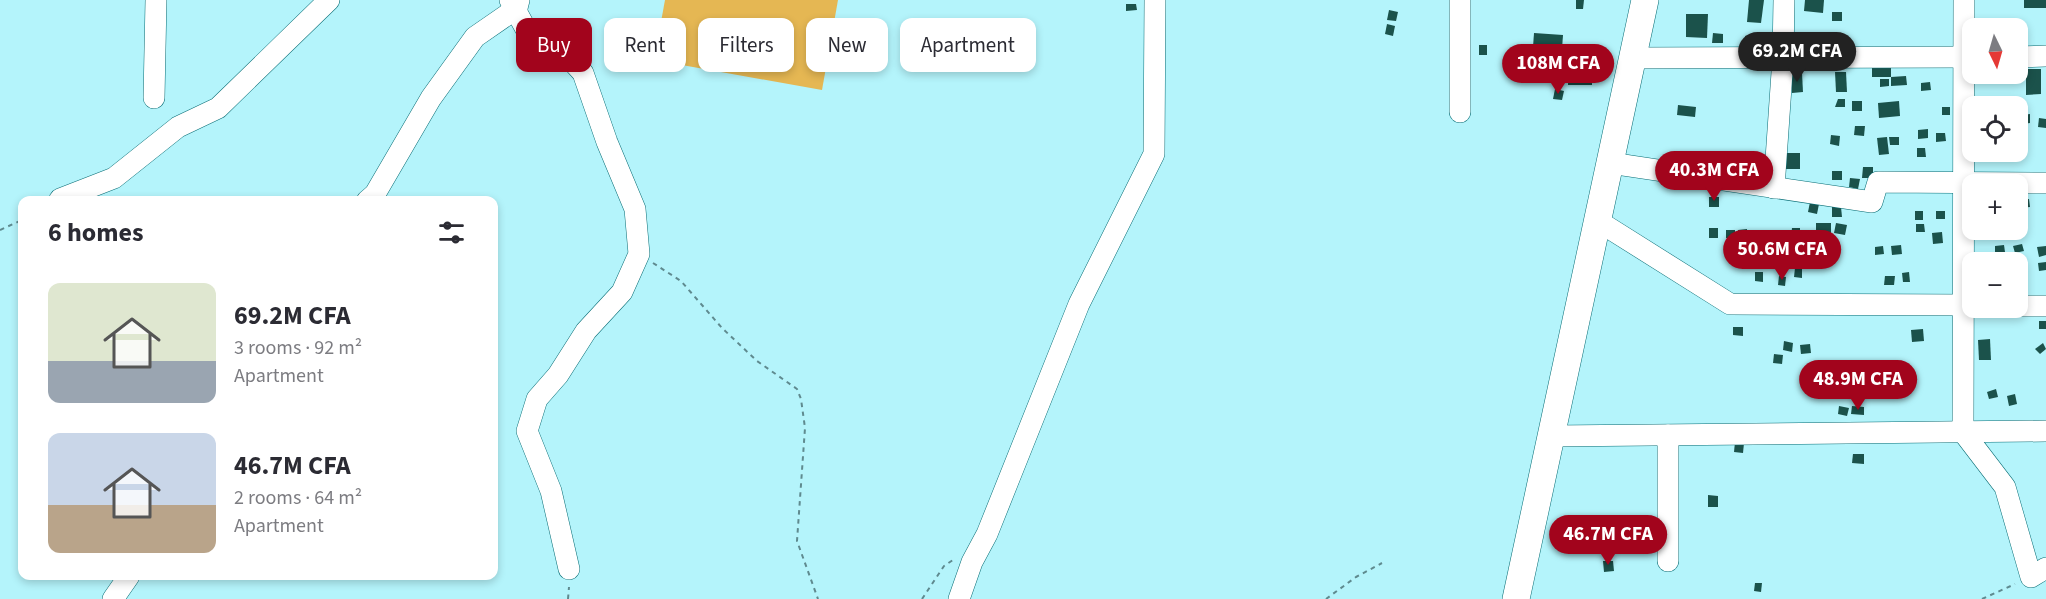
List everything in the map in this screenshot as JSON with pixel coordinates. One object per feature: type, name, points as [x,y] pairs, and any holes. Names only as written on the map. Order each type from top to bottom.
[{"type":"main road","points":[[1516,599],[1645,0]]},
{"type":"street","points":[[154,98],[156,0]]},
{"type":"street","points":[[67,196],[114,177],[178,127],[218,108],[329,0]]},
{"type":"street","points":[[959,599],[972,562],[987,534],[1079,304],[1154,154],[1155,0]]},
{"type":"street","points":[[1460,0],[1460,112]]},
{"type":"street","points":[[1774,188],[1783,58],[1784,0]]},
{"type":"street","points":[[1964,0],[1965,18]]},
{"type":"street","points":[[373,196],[431,98],[475,38],[515,3],[527,31],[561,49],[583,73],[607,142],[635,209],[639,254],[622,292],[586,331],[558,375],[537,399],[527,431],[551,491],[569,569]]},
{"type":"street","points":[[1633,58],[1962,57]]},
{"type":"street","points":[[2028,57],[2046,57]]},
{"type":"street","points":[[1964,174],[1967,84]]},
{"type":"street","points":[[1610,163],[1872,202],[1878,182],[1962,183]]},
{"type":"street","points":[[2028,183],[2046,183]]},
{"type":"street","points":[[1598,221],[1730,304],[1962,305]]},
{"type":"street","points":[[2028,306],[2046,306]]},
{"type":"street","points":[[1967,318],[1963,432],[2005,487],[2039,572]]},
{"type":"street","points":[[1552,436],[2046,431]]},
{"type":"street","points":[[1668,435],[1668,561]]},
{"type":"street","points":[[113,599],[126,580]]},
{"type":"path","points":[[0,230],[18,222]]},
{"type":"path","points":[[639,254],[681,281],[722,328],[757,361],[797,389],[801,399],[805,428],[796,541],[819,599]]},
{"type":"path","points":[[1326,599],[1356,577],[1382,563]]},
{"type":"path","points":[[1982,599],[2039,572]]},
{"type":"shaded area","points":[[665,0],[838,0],[835,18],[806,18],[806,72],[825,72],[822,90],[721,72],[794,72],[794,18],[698,18],[698,68],[686,66],[686,18],[662,18]]},
{"type":"building","points":[[1576,0],[1584,0],[1583,9],[1576,9]]},
{"type":"building","points":[[1749,0],[1764,0],[1761,23],[1747,22]]},
{"type":"building","points":[[1805,0],[1824,0],[1823,13],[1804,11]]},
{"type":"building","points":[[2024,0],[2046,0],[2046,8],[2024,8]]},
{"type":"building","points":[[1126,4],[1136,4],[1137,10],[1126,11]]},
{"type":"building","points":[[1389,10],[1398,12],[1396,21],[1387,20]]},
{"type":"building","points":[[1832,12],[1842,12],[1842,21],[1832,21]]},
{"type":"building","points":[[1686,14],[1708,14],[1707,38],[1686,37]]},
{"type":"building","points":[[1387,24],[1395,26],[1393,36],[1385,34]]},
{"type":"building","points":[[1534,33],[1563,35],[1562,49],[1533,47]]},
{"type":"building","points":[[1713,33],[1723,34],[1723,43],[1712,43]]},
{"type":"building","points":[[1760,35],[1761,44],[1746,45],[1745,36]]},
{"type":"building","points":[[1479,45],[1487,45],[1487,55],[1479,55]]},
{"type":"building","points":[[1577,46],[1586,48],[1585,57],[1575,55]]},
{"type":"building","points":[[1872,68],[1891,68],[1891,77],[1872,77]]},
{"type":"building","points":[[2028,69],[2041,69],[2041,94],[2026,95]]},
{"type":"building","points":[[1568,72],[1592,72],[1592,85],[1568,85]]},
{"type":"building","points":[[1835,72],[1846,72],[1847,92],[1836,92]]},
{"type":"building","points":[[1802,73],[1803,92],[1792,93],[1791,74]]},
{"type":"building","points":[[1906,76],[1907,85],[1891,86],[1891,77]]},
{"type":"building","points":[[1880,79],[1889,79],[1889,86],[1880,87]]},
{"type":"building","points":[[1930,82],[1931,90],[1921,91],[1921,83]]},
{"type":"building","points":[[1555,89],[1564,91],[1562,100],[1553,99]]},
{"type":"building","points":[[1838,99],[1845,99],[1845,107],[1835,107]]},
{"type":"building","points":[[1852,101],[1862,101],[1862,111],[1852,111]]},
{"type":"building","points":[[1899,101],[1900,116],[1879,118],[1878,103]]},
{"type":"building","points":[[1678,105],[1696,107],[1695,117],[1677,115]]},
{"type":"building","points":[[1942,107],[1950,107],[1950,115],[1942,115]]},
{"type":"building","points":[[2039,118],[2046,119],[2046,128],[2038,127]]},
{"type":"building","points":[[1855,126],[1865,126],[1864,136],[1854,135]]},
{"type":"building","points":[[1928,129],[1928,138],[1918,139],[1918,130]]},
{"type":"building","points":[[1936,133],[1945,133],[1946,141],[1936,142]]},
{"type":"building","points":[[1831,135],[1840,136],[1839,146],[1830,144]]},
{"type":"building","points":[[1887,137],[1889,154],[1879,155],[1877,138]]},
{"type":"building","points":[[1889,137],[1899,137],[1899,145],[1890,145]]},
{"type":"building","points":[[1917,148],[1925,148],[1926,157],[1917,157]]},
{"type":"building","points":[[1783,153],[1800,153],[1800,169],[1783,169]]},
{"type":"building","points":[[1863,167],[1873,167],[1873,178],[1862,178]]},
{"type":"building","points":[[1832,171],[1842,171],[1842,180],[1832,180]]},
{"type":"building","points":[[1850,178],[1860,179],[1858,189],[1849,187]]},
{"type":"building","points":[[1709,197],[1719,197],[1719,207],[1709,207]]},
{"type":"building","points":[[1810,202],[1819,204],[1817,214],[1808,212]]},
{"type":"building","points":[[1832,207],[1841,207],[1842,217],[1832,217]]},
{"type":"building","points":[[1915,211],[1923,211],[1923,220],[1915,220]]},
{"type":"building","points":[[1936,211],[1945,211],[1945,219],[1936,219]]},
{"type":"building","points":[[1816,223],[1831,223],[1831,243],[1816,243]]},
{"type":"building","points":[[1836,223],[1847,225],[1845,235],[1834,233]]},
{"type":"building","points":[[1916,224],[1924,224],[1925,232],[1916,232]]},
{"type":"building","points":[[1709,228],[1718,228],[1718,238],[1709,238]]},
{"type":"building","points":[[1792,228],[1800,228],[1800,238],[1791,238]]},
{"type":"building","points":[[1747,229],[1747,238],[1738,238],[1738,230]]},
{"type":"building","points":[[1726,230],[1735,230],[1735,239],[1726,238]]},
{"type":"building","points":[[1942,232],[1943,243],[1933,244],[1932,233]]},
{"type":"building","points":[[2022,244],[2024,251],[2015,252],[2013,246]]},
{"type":"building","points":[[1901,245],[1902,254],[1892,255],[1891,246]]},
{"type":"building","points":[[2004,245],[2005,252],[1995,252],[1995,246]]},
{"type":"building","points":[[1883,246],[1884,254],[1875,255],[1875,247]]},
{"type":"building","points":[[2046,246],[2046,255],[2039,257],[2037,247]]},
{"type":"building","points":[[1728,248],[1745,248],[1745,260],[1728,260]]},
{"type":"building","points":[[2046,262],[2046,270],[2039,271],[2038,263]]},
{"type":"building","points":[[1795,268],[1802,268],[1802,278],[1794,277]]},
{"type":"building","points":[[1755,272],[1763,272],[1763,282],[1755,281]]},
{"type":"building","points":[[1909,272],[1910,282],[1903,282],[1902,273]]},
{"type":"building","points":[[1779,276],[1786,277],[1785,286],[1778,285]]},
{"type":"building","points":[[1885,276],[1895,276],[1894,285],[1884,285]]},
{"type":"building","points":[[2039,321],[2046,321],[2046,329],[2039,329]]},
{"type":"building","points":[[1733,327],[1743,327],[1743,336],[1733,335]]},
{"type":"building","points":[[1923,329],[1924,341],[1912,342],[1911,330]]},
{"type":"building","points":[[1990,339],[1991,360],[1979,360],[1978,340]]},
{"type":"building","points":[[1784,341],[1793,343],[1792,352],[1783,350]]},
{"type":"building","points":[[2043,343],[2046,349],[2040,354],[2035,349]]},
{"type":"building","points":[[1810,344],[1811,353],[1801,354],[1800,345]]},
{"type":"building","points":[[1774,354],[1783,355],[1782,364],[1773,363]]},
{"type":"building","points":[[1881,371],[1882,381],[1873,382],[1872,372]]},
{"type":"building","points":[[1996,389],[1998,397],[1989,399],[1987,392]]},
{"type":"building","points":[[2015,394],[2017,404],[2009,406],[2007,396]]},
{"type":"building","points":[[1839,406],[1849,408],[1847,416],[1838,414]]},
{"type":"building","points":[[1852,406],[1864,407],[1864,415],[1851,414]]},
{"type":"building","points":[[1735,442],[1744,443],[1743,453],[1734,452]]},
{"type":"building","points":[[1853,454],[1864,454],[1864,464],[1852,463]]},
{"type":"building","points":[[1708,495],[1718,496],[1718,507],[1708,507]]},
{"type":"building","points":[[1603,561],[1613,561],[1614,571],[1604,572]]},
{"type":"building","points":[[1755,583],[1762,583],[1761,592],[1754,591]]}]
